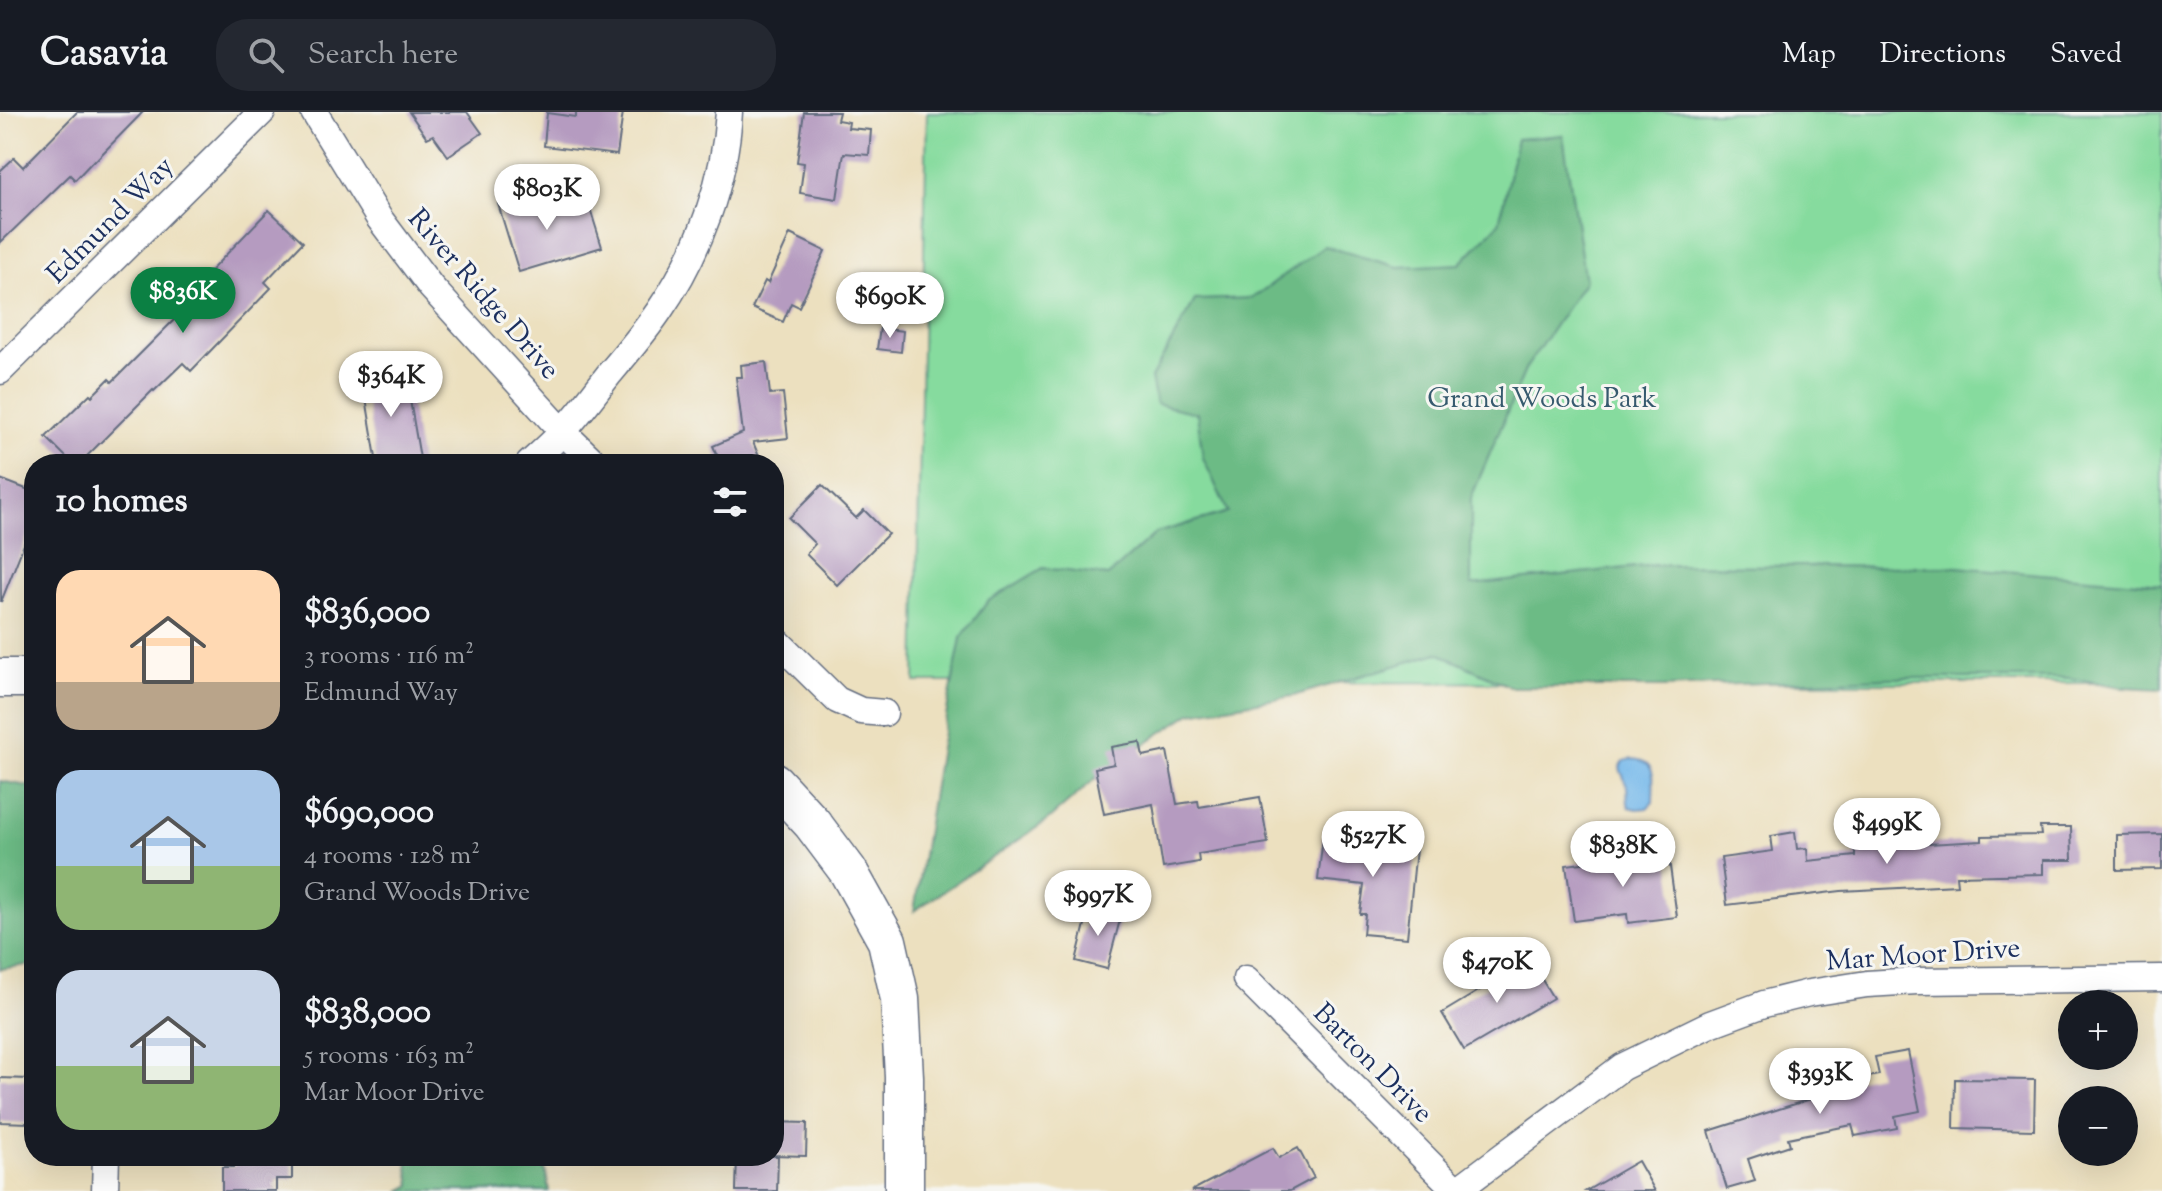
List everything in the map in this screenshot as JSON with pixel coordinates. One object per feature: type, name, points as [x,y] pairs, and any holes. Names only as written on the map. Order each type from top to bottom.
[{"type":"street","name":"Edmund Way","points":[[0,371],[262,112]]},
{"type":"street","name":"River Ridge Drive","points":[[314,112],[379,218],[431,287],[586,454]]},
{"type":"street","points":[[540,454],[563,432],[660,309],[684,269],[706,224],[717,185],[729,112]]},
{"type":"street","points":[[784,648],[837,700],[861,711],[884,713]]},
{"type":"street","points":[[0,678],[24,678]]},
{"type":"street","points":[[784,793],[812,823],[848,871],[887,941],[900,999],[904,1191]]},
{"type":"street","name":"Mar Moor Drive","points":[[1457,1191],[1622,1067],[1710,1024],[1764,1004],[1809,993],[1904,981],[2162,978]]},
{"type":"street","name":"Barton Drive","points":[[1246,979],[1457,1191]]},
{"type":"street","points":[[105,1191],[106,1166]]},
{"type":"green space","name":"Grand Woods Park","points":[[927,112],[2162,112],[2162,683],[915,682]]},
{"type":"green space","points":[[1563,135],[1585,281],[1526,368],[1471,498],[1471,585],[1654,565],[1957,567],[2162,584],[2162,689],[2122,687],[2070,678],[1889,678],[1665,687],[1511,687],[1438,653],[1293,696],[1191,713],[1104,771],[1048,820],[914,911],[961,638],[988,601],[1043,568],[1108,576],[1156,533],[1228,512],[1203,458],[1197,413],[1156,404],[1151,378],[1195,300],[1252,298],[1325,246],[1398,267],[1460,264],[1499,223],[1517,139]]},
{"type":"green space","points":[[0,781],[24,785],[24,965],[0,969]]},
{"type":"green space","points":[[408,1166],[545,1166],[549,1191],[400,1191],[411,1185]]},
{"type":"water","points":[[1631,759],[1646,763],[1652,773],[1653,802],[1647,808],[1629,807],[1627,786],[1620,767],[1624,761]]},
{"type":"building","points":[[77,112],[143,112],[75,180],[70,175],[0,243],[0,171],[14,158],[23,167]]},
{"type":"building","points":[[409,112],[467,112],[482,133],[448,156],[433,135],[427,138]]},
{"type":"building","points":[[576,112],[623,112],[617,155],[544,146],[547,113],[576,117]]},
{"type":"building","points":[[804,112],[839,112],[837,120],[849,122],[848,128],[871,130],[869,155],[844,153],[837,199],[800,193],[804,163],[797,162]]},
{"type":"building","points":[[538,192],[546,215],[588,202],[602,247],[519,272],[498,204]]},
{"type":"building","points":[[269,210],[303,242],[265,282],[271,288],[191,371],[183,363],[89,454],[63,454],[46,437],[90,394],[92,396],[109,379],[112,382],[176,318],[169,311]]},
{"type":"building","points":[[790,234],[825,251],[799,307],[791,303],[783,322],[752,308],[765,281],[768,283]]},
{"type":"building","points":[[880,328],[903,331],[901,352],[877,349]]},
{"type":"building","points":[[766,362],[770,394],[783,393],[788,438],[753,442],[758,454],[717,454],[713,446],[743,433],[736,377],[742,377],[741,365]]},
{"type":"building","points":[[399,367],[405,401],[410,400],[419,454],[375,454],[362,374]]},
{"type":"building","points":[[0,479],[24,488],[24,544],[1,602]]},
{"type":"building","points":[[822,485],[856,518],[864,510],[888,534],[837,585],[806,554],[815,544],[789,518]]},
{"type":"building","points":[[1140,742],[1143,756],[1167,751],[1177,804],[1198,801],[1199,807],[1260,797],[1268,843],[1198,854],[1199,862],[1163,868],[1153,804],[1104,814],[1095,768],[1114,764],[1111,747]]},
{"type":"building","points":[[2040,827],[2071,827],[2072,860],[2043,860],[2043,874],[1956,876],[1957,885],[1841,891],[1727,905],[1721,858],[1773,851],[1771,836],[1795,832],[1797,849],[1807,848],[1808,861],[1855,856],[1855,848],[1982,841],[1982,836],[2041,835]]},
{"type":"building","points":[[1324,829],[1348,832],[1347,838],[1378,841],[1378,845],[1416,849],[1407,938],[1363,934],[1365,914],[1360,914],[1364,885],[1318,880]]},
{"type":"building","points":[[2162,834],[2162,869],[2117,870],[2117,835]]},
{"type":"building","points":[[1668,852],[1677,917],[1628,923],[1627,914],[1574,921],[1566,865]]},
{"type":"building","points":[[1089,908],[1121,916],[1107,969],[1076,961]]},
{"type":"building","points":[[1530,960],[1553,998],[1464,1050],[1442,1013]]},
{"type":"building","points":[[1908,1051],[1920,1111],[1895,1116],[1897,1128],[1855,1136],[1852,1125],[1788,1138],[1790,1145],[1748,1159],[1755,1181],[1727,1189],[1709,1131],[1814,1098],[1812,1088],[1879,1075],[1875,1057]]},
{"type":"building","points":[[0,1078],[24,1079],[24,1123],[0,1122]]},
{"type":"building","points":[[1955,1079],[2035,1080],[2034,1130],[1954,1128]]},
{"type":"building","points":[[784,1122],[807,1123],[806,1156],[784,1155]]},
{"type":"building","points":[[1273,1148],[1279,1158],[1298,1148],[1314,1178],[1290,1191],[1191,1191]]},
{"type":"building","points":[[1638,1161],[1655,1191],[1586,1191]]},
{"type":"building","points":[[292,1166],[292,1179],[276,1179],[276,1191],[222,1191],[222,1167]]},
{"type":"building","points":[[737,1166],[778,1166],[777,1191],[736,1191]]}]
